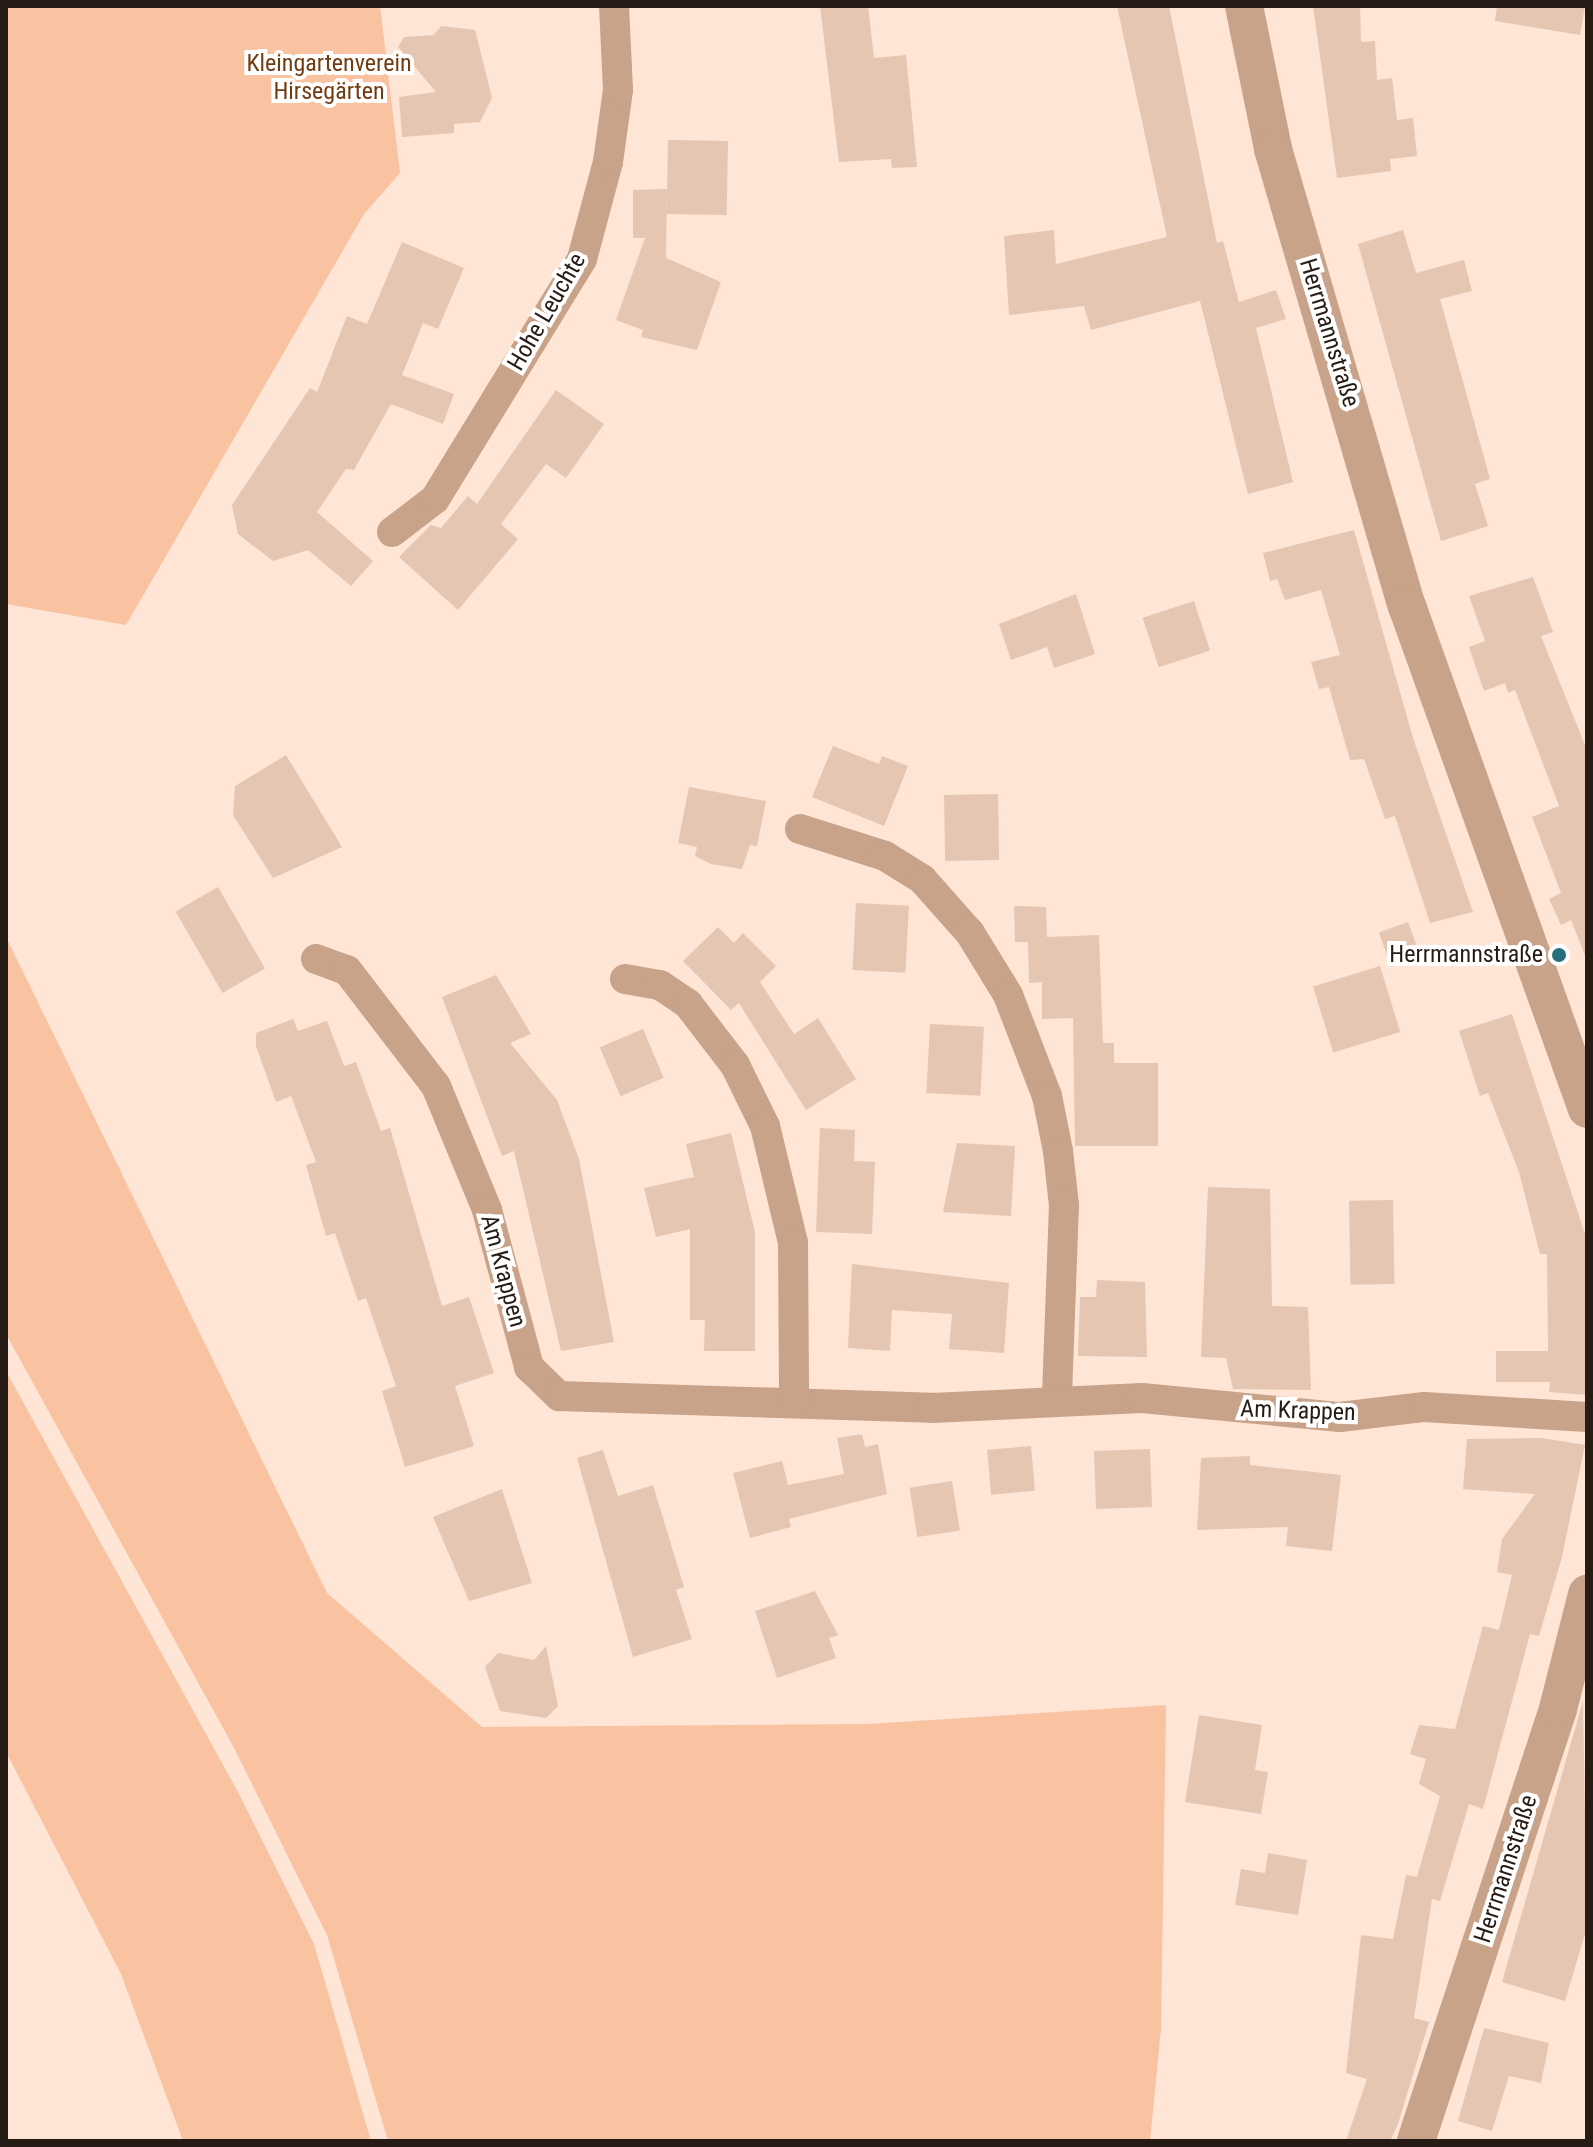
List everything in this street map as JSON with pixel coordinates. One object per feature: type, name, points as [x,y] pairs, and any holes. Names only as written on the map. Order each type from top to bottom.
[{"type":"street","name":"Hohe Leuchte","points":[[392,532],[435,499],[582,259],[608,162],[618,90],[614,6]]},
{"type":"street","name":"Herrmannstraße","points":[[1244,6],[1273,149],[1407,606],[1587,1109]]},
{"type":"street","points":[[800,829],[885,856],[922,879],[970,933],[1008,995],[1047,1096],[1058,1151],[1064,1205],[1057,1398]]},
{"type":"street","name":"Am Krappen","points":[[316,959],[347,970],[436,1086],[487,1210],[529,1367],[559,1396],[932,1408],[1057,1398],[1142,1398],[1340,1417],[1424,1407],[1587,1417]]},
{"type":"street","points":[[625,979],[660,985],[688,1004],[735,1065],[765,1126],[793,1243],[794,1403]]},
{"type":"street","name":"Herrmannstraße","points":[[1416,2141],[1558,1709],[1587,1594]]},
{"type":"green space","name":"Kleingartenverein Hirsegärten","points":[[6,6],[380,6],[400,173],[364,214],[126,625],[6,604]]},
{"type":"green space","points":[[6,937],[327,1593],[482,1727],[868,1724],[1166,1705],[1161,2029],[1150,2141],[388,2141],[327,1935],[233,1746],[6,1334]]},
{"type":"green space","points":[[6,1371],[238,1792],[314,1944],[371,2141],[183,2141],[121,1974],[6,1752]]},
{"type":"building","points":[[820,6],[868,6],[874,58],[906,55],[917,167],[892,168],[891,159],[839,162]]},
{"type":"building","points":[[1117,6],[1169,6],[1217,243],[1223,241],[1239,302],[1276,290],[1286,319],[1256,328],[1293,482],[1248,494],[1200,301],[1091,330],[1084,306],[1009,315],[1004,236],[1054,230],[1056,264],[1167,237]]},
{"type":"building","points":[[1313,6],[1360,6],[1361,42],[1375,41],[1377,80],[1392,78],[1397,120],[1413,118],[1417,156],[1390,159],[1391,171],[1337,178]]},
{"type":"building","points":[[1497,6],[1585,6],[1580,35],[1495,21]]},
{"type":"building","points":[[441,26],[475,30],[492,98],[480,122],[454,124],[454,133],[402,137],[399,97],[436,92],[398,47],[404,37],[434,35]]},
{"type":"building","points":[[668,140],[728,141],[727,215],[667,214]]},
{"type":"building","points":[[667,189],[666,258],[721,282],[697,350],[641,337],[643,330],[616,320],[645,238],[633,238],[633,190]]},
{"type":"building","points":[[1403,230],[1416,273],[1464,260],[1472,291],[1440,299],[1490,479],[1475,484],[1488,526],[1441,541],[1358,244]]},
{"type":"building","points":[[402,242],[464,268],[438,329],[423,323],[402,375],[454,394],[443,424],[391,404],[354,470],[346,469],[317,512],[373,561],[351,586],[308,550],[273,561],[238,534],[232,505],[310,388],[317,392],[347,316],[367,324]]},
{"type":"building","points":[[556,390],[604,424],[566,478],[546,464],[501,524],[518,539],[458,610],[399,557],[431,525],[441,528],[468,496],[477,504]]},
{"type":"building","points":[[1354,530],[1413,738],[1473,912],[1430,923],[1395,816],[1385,819],[1364,759],[1350,760],[1329,687],[1319,689],[1311,662],[1340,655],[1321,590],[1285,600],[1277,579],[1270,581],[1263,553]]},
{"type":"building","points":[[1533,577],[1553,632],[1541,636],[1587,750],[1585,955],[1571,920],[1561,925],[1549,899],[1561,893],[1532,817],[1559,806],[1515,690],[1508,693],[1505,683],[1484,691],[1469,647],[1485,641],[1469,596]]},
{"type":"building","points":[[1076,594],[1095,654],[1054,668],[1047,647],[1011,660],[999,624]]},
{"type":"building","points":[[1194,601],[1210,650],[1159,667],[1143,618]]},
{"type":"building","points":[[833,746],[879,764],[882,756],[908,766],[884,826],[812,797]]},
{"type":"building","points":[[286,755],[342,847],[273,878],[233,815],[235,786]]},
{"type":"building","points":[[689,787],[766,801],[757,846],[750,845],[742,869],[711,864],[695,856],[697,847],[678,843]]},
{"type":"building","points":[[998,794],[999,860],[945,861],[944,795]]},
{"type":"building","points":[[218,887],[265,968],[223,993],[176,912]]},
{"type":"building","points":[[856,903],[909,906],[905,973],[852,970]]},
{"type":"building","points":[[1014,906],[1046,907],[1047,937],[1099,935],[1103,1043],[1114,1043],[1114,1063],[1158,1063],[1158,1146],[1075,1146],[1073,1018],[1042,1019],[1042,982],[1029,983],[1028,942],[1015,942]]},
{"type":"building","points":[[1408,922],[1418,949],[1389,960],[1379,933]]},
{"type":"building","points":[[718,927],[734,943],[743,933],[776,966],[760,982],[794,1034],[818,1018],[856,1079],[806,1110],[739,1003],[731,1010],[683,961]]},
{"type":"building","points":[[1380,966],[1400,1032],[1333,1052],[1313,986]]},
{"type":"building","points":[[496,975],[531,1034],[510,1043],[557,1100],[579,1159],[614,1342],[561,1351],[514,1151],[502,1156],[442,997]]},
{"type":"building","points":[[1512,1014],[1587,1240],[1587,1395],[1549,1392],[1550,1382],[1496,1382],[1496,1351],[1548,1351],[1547,1254],[1540,1254],[1519,1172],[1488,1093],[1480,1096],[1459,1031]]},
{"type":"building","points":[[293,1019],[298,1031],[327,1021],[344,1066],[356,1062],[381,1131],[390,1128],[442,1306],[469,1297],[494,1373],[455,1386],[474,1446],[405,1467],[382,1391],[396,1386],[366,1298],[358,1301],[335,1233],[326,1236],[306,1165],[316,1162],[291,1096],[276,1102],[256,1046],[256,1033]]},
{"type":"building","points":[[930,1024],[984,1027],[980,1096],[926,1093]]},
{"type":"building","points":[[643,1029],[664,1078],[620,1096],[600,1047]]},
{"type":"building","points":[[820,1128],[855,1130],[854,1161],[875,1162],[872,1234],[816,1232]]},
{"type":"building","points":[[731,1133],[755,1232],[755,1351],[704,1351],[705,1320],[690,1320],[690,1229],[656,1237],[644,1188],[694,1177],[686,1144]]},
{"type":"building","points":[[957,1143],[1015,1146],[1011,1216],[943,1212]]},
{"type":"building","points":[[1208,1187],[1270,1189],[1272,1306],[1308,1307],[1311,1390],[1233,1389],[1226,1358],[1201,1357]]},
{"type":"building","points":[[1393,1200],[1394,1284],[1350,1285],[1349,1201]]},
{"type":"building","points":[[852,1264],[1009,1283],[1004,1353],[949,1349],[952,1314],[892,1310],[890,1351],[848,1348]]},
{"type":"building","points":[[1097,1280],[1145,1282],[1147,1357],[1078,1356],[1080,1297],[1096,1297]]},
{"type":"building","points":[[862,1434],[865,1447],[878,1444],[887,1494],[789,1519],[791,1527],[750,1538],[733,1473],[782,1461],[788,1485],[844,1474],[837,1438]]},
{"type":"building","points":[[1542,1438],[1585,1445],[1562,1557],[1539,1636],[1530,1634],[1483,1809],[1469,1804],[1440,1901],[1432,1899],[1414,2018],[1429,2022],[1398,2124],[1390,2141],[1346,2141],[1367,2079],[1346,2073],[1361,1935],[1393,1939],[1406,1875],[1417,1877],[1440,1796],[1419,1784],[1426,1759],[1410,1754],[1419,1725],[1455,1729],[1483,1626],[1499,1630],[1512,1575],[1497,1572],[1502,1539],[1535,1494],[1463,1489],[1467,1439]]},
{"type":"building","points":[[1031,1446],[1035,1491],[991,1495],[987,1450]]},
{"type":"building","points":[[1150,1449],[1152,1507],[1096,1509],[1094,1451]]},
{"type":"building","points":[[603,1450],[618,1496],[653,1485],[684,1587],[676,1590],[692,1639],[633,1657],[577,1458]]},
{"type":"building","points":[[1250,1456],[1250,1465],[1341,1475],[1332,1551],[1286,1546],[1288,1527],[1197,1530],[1201,1458]]},
{"type":"building","points":[[952,1481],[960,1530],[917,1537],[910,1488]]},
{"type":"building","points":[[502,1489],[532,1583],[469,1601],[433,1517]]},
{"type":"building","points":[[815,1591],[838,1635],[829,1638],[836,1658],[777,1678],[755,1611]]},
{"type":"building","points":[[546,1646],[558,1706],[546,1718],[500,1711],[485,1667],[498,1653],[534,1660]]},
{"type":"building","points":[[1583,1701],[1587,1927],[1565,2001],[1502,1982]]},
{"type":"building","points":[[1199,1715],[1262,1725],[1255,1770],[1268,1772],[1261,1814],[1185,1802]]},
{"type":"building","points":[[1268,1853],[1307,1860],[1298,1915],[1235,1905],[1241,1869],[1265,1873]]},
{"type":"building","points":[[1484,2028],[1549,2043],[1541,2083],[1509,2076],[1492,2131],[1458,2121]]},
{"type":"place","name":"Herrmannstraße","points":[[1559,955]]}]
